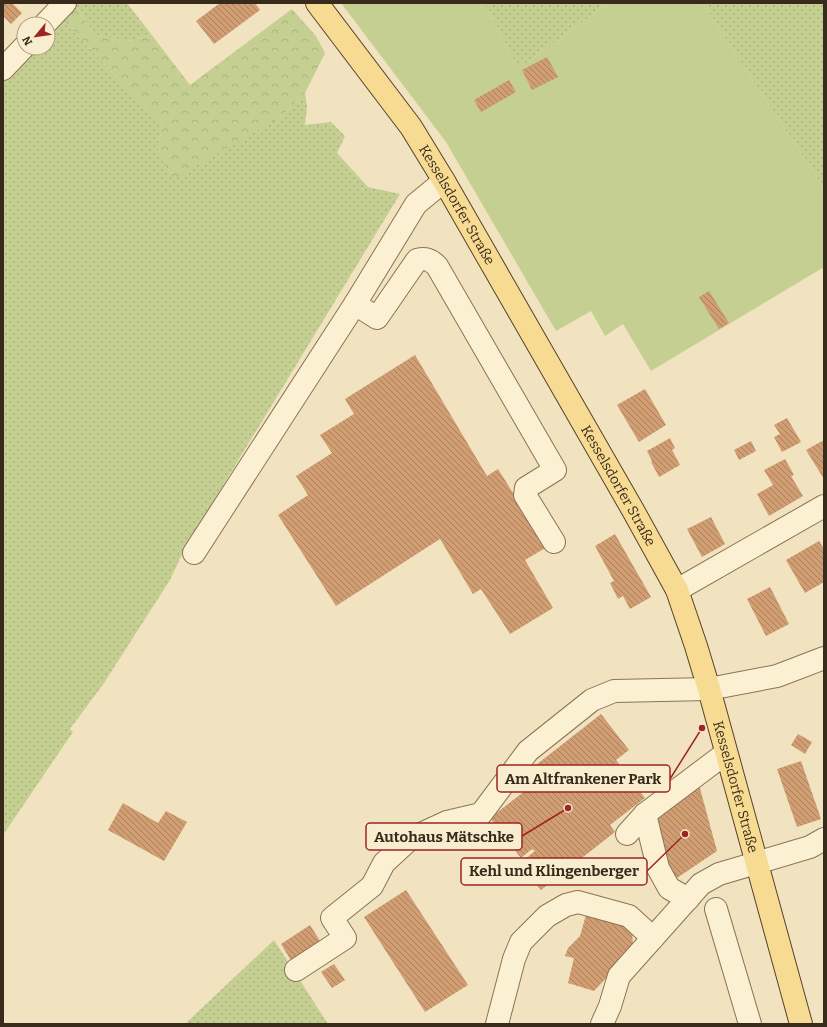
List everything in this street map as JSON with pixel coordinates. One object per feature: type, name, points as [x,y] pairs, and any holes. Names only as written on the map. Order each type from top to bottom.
[{"type":"main road","name":"Kesselsdorfer Straße","points":[[317,3],[412,128],[634,512],[676,590],[696,646],[709,689],[802,1024]]},
{"type":"street","points":[[53,16],[65,3]]},
{"type":"street","points":[[3,69],[16,55]]},
{"type":"street","points":[[194,553],[355,304],[416,204],[444,182]]},
{"type":"street","points":[[355,304],[378,318],[417,260],[424,258],[432,261],[437,266],[555,470],[526,488],[525,495],[554,542]]},
{"type":"street","points":[[676,590],[824,506]]},
{"type":"street","points":[[296,970],[345,938],[332,918],[372,886],[384,863],[410,839],[447,822],[481,814],[528,751],[592,700],[614,691],[709,689],[777,676],[824,658]]},
{"type":"street","points":[[627,834],[645,814],[726,753]]},
{"type":"street","points":[[645,814],[658,868],[669,888],[688,899]]},
{"type":"street","points":[[606,1023],[619,976],[701,884],[719,874],[810,847],[824,839]]},
{"type":"street","points":[[498,1024],[514,959],[521,942],[547,916],[566,904],[578,902],[629,916],[653,938]]},
{"type":"street","points":[[716,909],[750,1024]]},
{"type":"green space","points":[[127,3],[151,34],[127,42],[94,35],[75,4]]},
{"type":"green space","points":[[341,3],[484,3],[518,69],[608,3],[702,3],[824,188],[824,267],[651,371],[623,324],[605,336],[591,311],[556,331],[446,142]]},
{"type":"green space","points":[[484,3],[608,3],[518,69]]},
{"type":"green space","points":[[702,3],[824,3],[824,188]]},
{"type":"green space","points":[[75,4],[94,35],[127,42],[151,34],[190,85],[292,9],[316,36],[325,53],[305,93],[278,119],[172,180],[158,153],[162,125],[62,19]]},
{"type":"green space","points":[[62,19],[162,125],[158,153],[278,119],[305,93],[307,107],[305,125],[331,122],[345,136],[337,153],[368,187],[400,194],[185,548],[170,580],[104,683],[70,729],[73,732],[3,835],[3,80],[26,56],[56,56],[56,25]]},
{"type":"green space","points":[[274,940],[328,1024],[185,1024]]},
{"type":"building","points":[[3,3],[12,3],[22,13],[19,16],[16,16],[16,19],[11,24],[3,16]]},
{"type":"building","points":[[220,3],[255,3],[260,10],[214,44],[196,21]]},
{"type":"building","points":[[547,57],[558,77],[532,90],[522,70]]},
{"type":"building","points":[[509,80],[516,92],[481,112],[474,100]]},
{"type":"building","points":[[709,291],[729,323],[719,329],[699,297]]},
{"type":"building","points":[[415,355],[487,476],[498,469],[547,547],[525,560],[553,608],[510,634],[481,589],[473,594],[440,539],[336,606],[278,515],[308,495],[296,476],[332,453],[320,435],[354,414],[345,399]]},
{"type":"building","points":[[645,389],[666,425],[639,442],[617,405]]},
{"type":"building","points":[[787,418],[801,442],[782,452],[774,437],[780,434],[774,425]]},
{"type":"building","points":[[670,438],[675,448],[672,450],[680,465],[659,477],[647,451]]},
{"type":"building","points":[[824,440],[824,479],[806,450]]},
{"type":"building","points":[[751,441],[756,451],[739,460],[734,450]]},
{"type":"building","points":[[785,459],[794,475],[791,476],[803,496],[769,516],[757,494],[773,485],[764,470]]},
{"type":"building","points":[[711,517],[725,544],[702,557],[687,529]]},
{"type":"building","points":[[615,534],[651,597],[630,609],[623,596],[618,599],[610,583],[614,581],[595,546]]},
{"type":"building","points":[[819,541],[824,549],[824,582],[805,593],[786,560]]},
{"type":"building","points":[[770,587],[789,624],[766,636],[747,599]]},
{"type":"building","points":[[601,714],[629,750],[616,760],[645,798],[610,825],[615,832],[541,890],[527,873],[523,877],[514,868],[535,851],[532,849],[521,858],[490,818],[544,776],[536,765]]},
{"type":"building","points":[[798,734],[812,742],[805,754],[791,745]]},
{"type":"building","points":[[801,761],[821,819],[797,827],[777,769]]},
{"type":"building","points":[[698,781],[717,851],[671,882],[652,817]]},
{"type":"building","points":[[123,803],[158,823],[166,811],[187,822],[164,861],[108,830]]},
{"type":"building","points":[[406,890],[468,985],[425,1012],[364,917]]},
{"type":"building","points":[[588,908],[609,914],[632,930],[633,947],[624,959],[594,991],[568,983],[574,958],[565,956],[568,948],[580,936]]},
{"type":"building","points":[[310,925],[322,944],[292,962],[281,944]]},
{"type":"building","points":[[334,964],[345,980],[332,988],[321,972]]},
{"type":"place","name":"Am Altfrankener Park","points":[[702,728]]},
{"type":"place","name":"Autohaus Mätschke","points":[[568,808]]},
{"type":"place","name":"Kehl und Klingenberger","points":[[685,834]]}]
